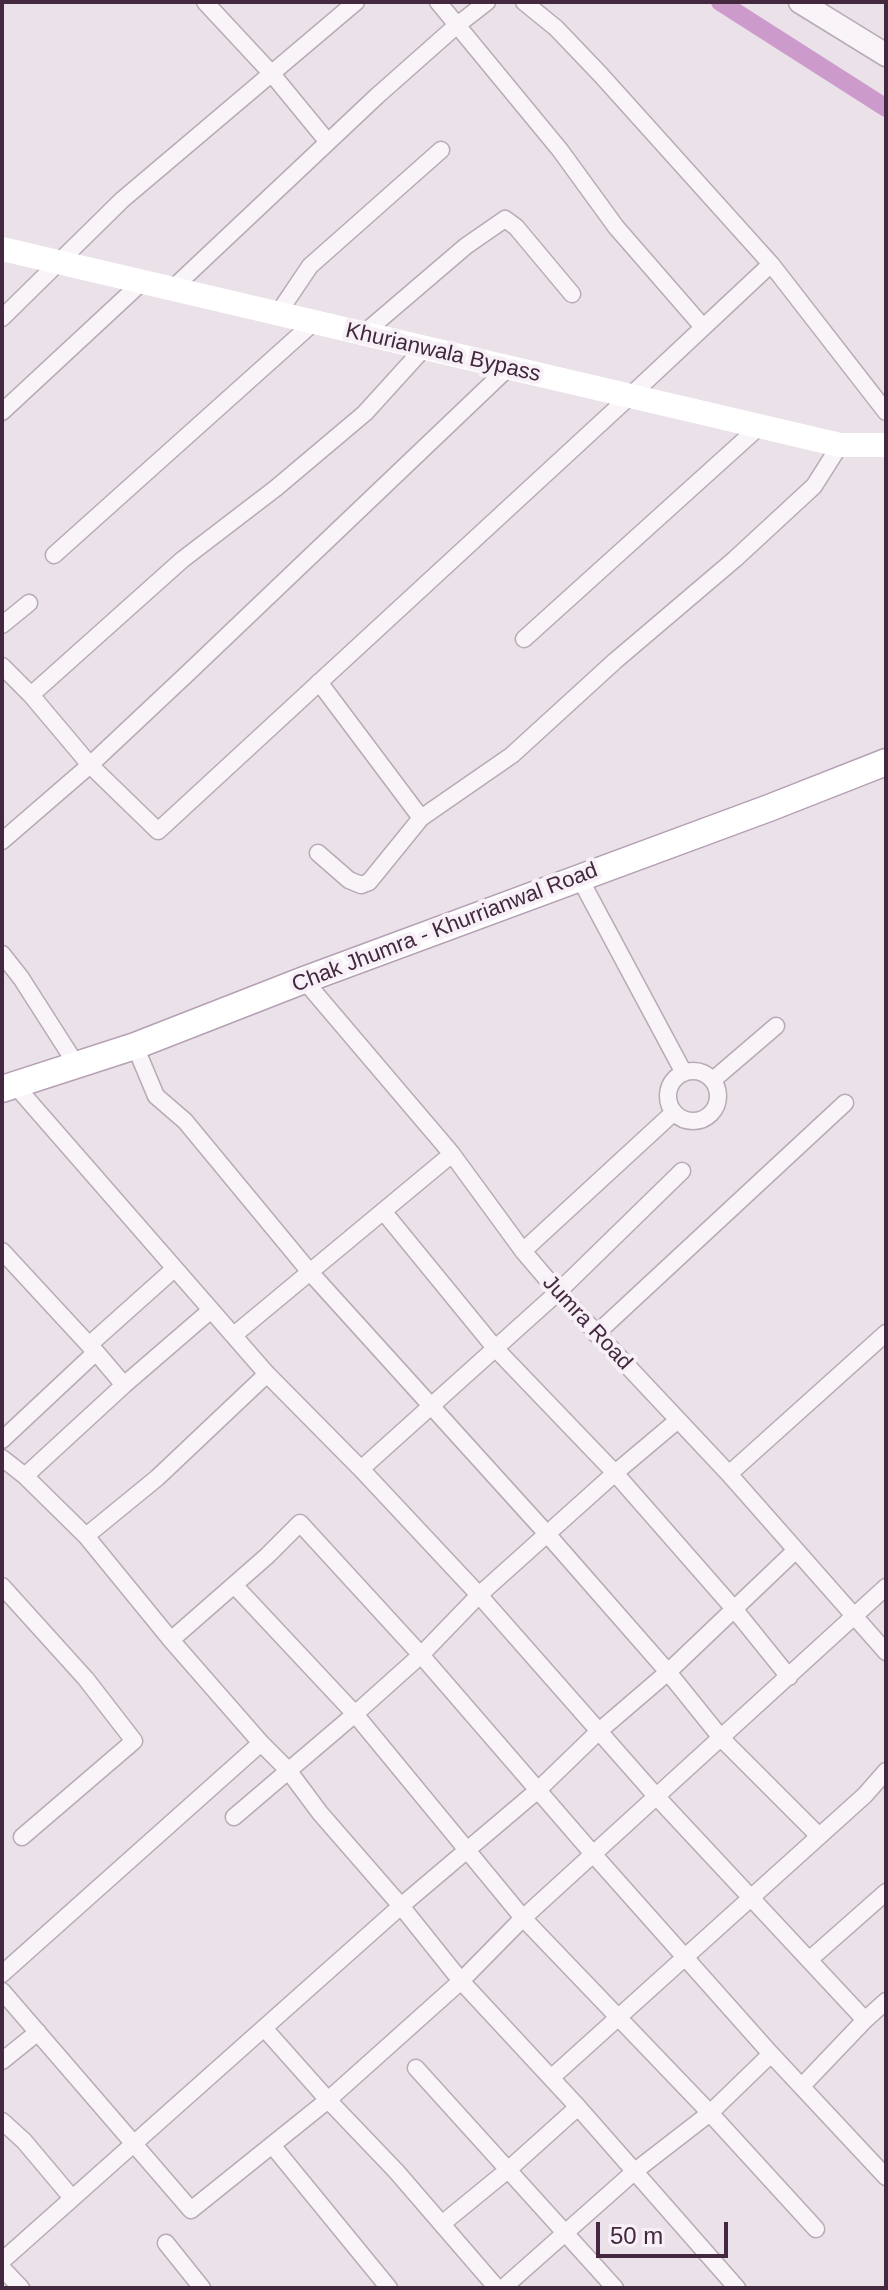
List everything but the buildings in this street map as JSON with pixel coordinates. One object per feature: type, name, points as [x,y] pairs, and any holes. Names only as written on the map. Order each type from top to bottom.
[{"type":"main road","name":"Khurianwala Bypass","points":[[2,249],[840,445],[886,445]]},
{"type":"main road","name":"Chak Jhumra - Khurrianwal Road","points":[[8,1086],[135,1046],[886,762]]},
{"type":"street","points":[[2,318],[122,200],[356,2]]},
{"type":"street","points":[[438,2],[560,150],[616,227],[703,327]]},
{"type":"street","points":[[171,290],[327,141],[487,2]]},
{"type":"street","points":[[524,2],[556,28],[600,74],[771,264],[886,412]]},
{"type":"street","points":[[800,2],[876,38],[886,55]]},
{"type":"street","points":[[207,3],[272,74],[327,141]]},
{"type":"street","points":[[277,315],[310,266],[441,150]]},
{"type":"street","points":[[363,334],[466,246],[505,219],[516,227],[572,294]]},
{"type":"street","points":[[2,666],[31,695],[90,765],[158,831],[771,264]]},
{"type":"street","points":[[2,412],[141,283]]},
{"type":"street","points":[[54,555],[313,323]]},
{"type":"street","points":[[31,695],[182,560],[276,488],[365,413],[424,348]]},
{"type":"street","points":[[2,841],[90,765],[508,368]]},
{"type":"street","points":[[524,639],[760,426]]},
{"type":"street","points":[[318,853],[349,880],[361,885],[369,882],[421,818],[512,755],[814,486],[840,445]]},
{"type":"street","points":[[2,625],[29,603]]},
{"type":"street","points":[[319,682],[421,818]]},
{"type":"street","points":[[579,877],[684,1073]]},
{"type":"street","points":[[2,954],[76,1064]]},
{"type":"street","name":"Jumra Road","points":[[304,980],[452,1154],[523,1251],[558,1292],[729,1474],[886,1652]]},
{"type":"street","points":[[713,1080],[776,1026]]},
{"type":"street","points":[[135,1046],[156,1096],[185,1121],[309,1271],[548,1535],[722,1739],[819,1836]]},
{"type":"street","points":[[696,1071],[705,1074],[718,1089],[716,1108],[701,1121],[681,1119],[673,1113],[669,1104],[671,1084],[684,1073],[696,1071]]},
{"type":"street","points":[[8,1086],[267,1374],[479,1595],[656,1796],[865,2020]]},
{"type":"street","points":[[596,1334],[845,1103]]},
{"type":"street","points":[[523,1251],[673,1113]]},
{"type":"street","points":[[234,1335],[452,1154]]},
{"type":"street","points":[[361,1469],[558,1292],[682,1171]]},
{"type":"street","points":[[383,1211],[495,1348],[615,1473],[789,1677]]},
{"type":"street","points":[[2,1251],[124,1385]]},
{"type":"street","points":[[2,1440],[174,1269]]},
{"type":"street","points":[[25,1476],[211,1310]]},
{"type":"street","points":[[729,1474],[886,1333]]},
{"type":"street","points":[[86,1536],[157,1478],[267,1374]]},
{"type":"street","points":[[234,1817],[421,1655],[479,1595],[678,1420]]},
{"type":"street","points":[[2,1458],[25,1476],[86,1536],[171,1640],[288,1770],[320,1813],[461,1981],[578,2107],[737,2288]]},
{"type":"street","points":[[171,1640],[235,1586],[300,1523],[421,1655],[771,2054],[884,2172]]},
{"type":"street","points":[[2,2261],[401,1906],[538,1790],[795,1551]]},
{"type":"street","points":[[2,1586],[86,1679],[134,1741],[22,1837]]},
{"type":"street","points":[[235,1586],[355,1714],[523,1918],[816,2229]]},
{"type":"street","points":[[2,1991],[191,2210],[328,2100],[461,1981],[523,1918],[886,1587]]},
{"type":"street","points":[[2,1974],[261,1743]]},
{"type":"street","points":[[551,2078],[865,1795],[886,1771]]},
{"type":"street","points":[[809,1960],[886,1892]]},
{"type":"street","points":[[802,2086],[886,2001]]},
{"type":"street","points":[[264,2028],[443,2223],[497,2288]]},
{"type":"street","points":[[2,2061],[38,2032]]},
{"type":"street","points":[[503,2288],[635,2171],[710,2113],[771,2054]]},
{"type":"street","points":[[416,2068],[615,2288]]},
{"type":"street","points":[[443,2223],[578,2107]]},
{"type":"street","points":[[2,2121],[24,2141],[72,2198]]},
{"type":"street","points":[[272,2145],[381,2285]]},
{"type":"street","points":[[166,2243],[202,2288]]},
{"type":"street","points":[[2,2268],[21,2288]]},
{"type":"waterway","points":[[720,2],[886,108]]}]
